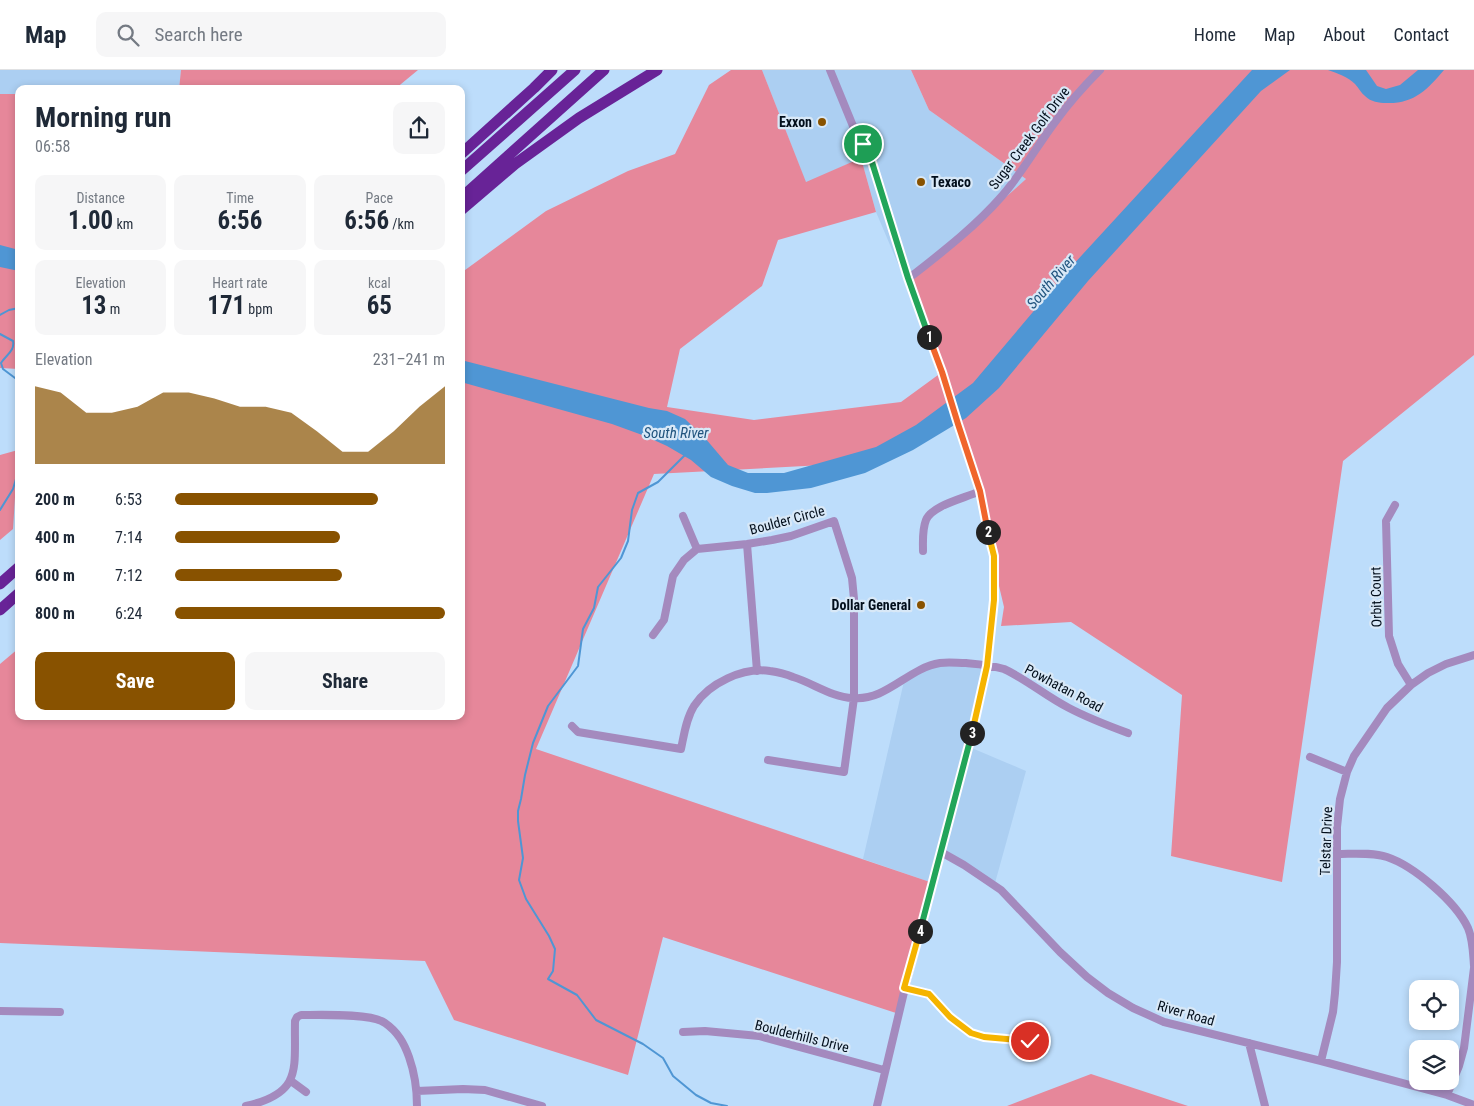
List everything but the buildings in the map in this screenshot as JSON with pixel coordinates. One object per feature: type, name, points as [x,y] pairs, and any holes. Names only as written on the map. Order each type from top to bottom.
[{"type":"highway","points":[[465,150],[552,70]]},
{"type":"highway","points":[[465,168],[575,70]]},
{"type":"highway","points":[[465,194],[604,70]]},
{"type":"highway","points":[[465,207],[515,164],[558,133],[588,112],[657,70]]},
{"type":"highway","points":[[0,576],[15,565]]},
{"type":"highway","points":[[0,584],[15,571]]},
{"type":"highway","points":[[0,610],[15,597]]},
{"type":"street","points":[[830,70],[853,126],[871,159],[908,278],[942,372],[980,491],[994,556],[994,600],[987,666],[941,852],[904,988],[877,1106]]},
{"type":"street","name":"Sugar Creek Golf Drive","points":[[908,278],[968,231],[1001,197],[1019,176],[1055,122],[1100,70]]},
{"type":"street","points":[[923,551],[923,532],[927,518],[939,508],[980,491]]},
{"type":"street","name":"Orbit Court","points":[[1395,505],[1386,521],[1389,636],[1398,664],[1411,685]]},
{"type":"street","points":[[653,635],[664,620],[673,576],[684,560],[697,549],[684,516]]},
{"type":"street","name":"Boulder Circle","points":[[697,549],[747,544],[791,536],[834,521],[852,578],[854,599],[854,698]]},
{"type":"street","points":[[747,544],[756,671]]},
{"type":"street","name":"Telstar Drive","points":[[1321,1061],[1335,994],[1337,962],[1337,828],[1340,799],[1347,772],[1354,756],[1386,708],[1428,672],[1474,655]]},
{"type":"street","name":"Powhatan Road","points":[[854,698],[869,698],[887,690],[918,671],[937,663],[947,662],[987,666],[1003,669],[1069,708],[1128,733]]},
{"type":"street","points":[[572,726],[578,732],[681,750],[689,718],[695,706],[705,694],[730,678],[756,671],[771,671],[793,677],[839,696],[854,698],[844,772],[768,760]]},
{"type":"street","points":[[1310,757],[1347,772]]},
{"type":"street","name":"River Road","points":[[941,852],[1002,890],[1060,952],[1108,993],[1133,1008],[1164,1022],[1321,1061],[1447,1095],[1474,1105]]},
{"type":"street","points":[[1337,854],[1386,856],[1403,864],[1423,878],[1446,899],[1460,915],[1468,929],[1473,945],[1474,967],[1464,1048],[1447,1095]]},
{"type":"street","points":[[904,988],[929,994],[950,1017],[971,1033],[984,1037],[1032,1042]]},
{"type":"street","points":[[0,1011],[60,1012]]},
{"type":"street","points":[[246,1106],[260,1103],[276,1095],[285,1089],[291,1081],[294,1068],[295,1015],[362,1016],[384,1022],[400,1036],[405,1044],[416,1076],[417,1106]]},
{"type":"street","name":"Boulderhills Drive","points":[[683,1032],[705,1031],[759,1036],[884,1070]]},
{"type":"street","points":[[1249,1043],[1265,1106]]},
{"type":"street","points":[[291,1081],[306,1092]]},
{"type":"street","points":[[417,1091],[485,1090],[542,1106]]},
{"type":"shaded area","points":[[0,70],[181,70],[179,85],[15,85],[15,94],[0,94]]},
{"type":"shaded area","points":[[181,70],[418,70],[400,85],[179,85]]},
{"type":"shaded area","points":[[731,70],[762,70],[806,182],[861,158],[876,212],[778,240],[762,286],[680,349],[667,407],[754,420],[901,402],[938,375],[907,285],[1026,179],[929,110],[911,70],[1474,70],[1474,355],[1343,461],[1282,882],[1171,856],[1182,695],[1071,622],[1001,626],[1004,607],[960,422],[880,462],[654,474],[536,749],[930,882],[896,1013],[663,937],[628,1075],[454,1020],[425,961],[0,943],[0,664],[15,651],[15,720],[465,720],[465,270],[546,211],[628,171],[675,154],[709,85]]},
{"type":"shaded area","points":[[762,70],[911,70],[929,110],[1026,179],[907,285],[876,212],[861,158],[806,183]]},
{"type":"shaded area","points":[[0,94],[15,94],[15,369],[0,368]]},
{"type":"shaded area","points":[[15,451],[13,529],[0,540],[0,455]]},
{"type":"shaded area","points":[[938,662],[985,665],[967,746],[1026,771],[995,883],[939,854],[930,882],[863,859],[905,677]]},
{"type":"shaded area","points":[[1091,1074],[1188,1106],[1007,1106]]},
{"type":"water","name":"South River","points":[[1252,70],[1290,70],[1261,91],[1088,281],[999,388],[966,418],[913,450],[865,473],[811,488],[755,493],[711,477],[691,460],[645,436],[612,424],[465,383],[465,361],[667,411],[685,419],[705,438],[728,465],[748,473],[784,473],[876,447],[916,425],[973,383],[1071,267]]},
{"type":"water","points":[[1328,70],[1366,70],[1377,86],[1386,89],[1400,85],[1418,70],[1444,70],[1432,84],[1412,98],[1396,103],[1386,103],[1370,100],[1349,79]]},
{"type":"water","points":[[0,245],[15,249],[15,270],[0,267]]},
{"type":"waterway","points":[[0,315],[15,309]]},
{"type":"waterway","points":[[0,334],[13,341],[11,350],[1,363],[3,369],[15,378]]},
{"type":"waterway","points":[[685,455],[658,482],[638,493],[632,510],[628,541],[621,558],[598,587],[594,608],[583,629],[578,666],[548,706],[533,743],[518,811],[523,858],[519,880],[526,899],[555,949],[553,971],[548,979],[577,995],[596,1020],[643,1044],[663,1058],[673,1076],[696,1095],[711,1103],[727,1106]]},
{"type":"waterway","points":[[0,510],[15,482]]},
{"type":"place","name":"Exxon","points":[[822,122]]},
{"type":"place","name":"Texaco","points":[[921,182]]},
{"type":"place","name":"Dollar General","points":[[921,605]]},
{"type":"route","points":[[863,144],[871,159],[908,278],[942,372],[980,491],[994,556],[994,600],[987,666],[942,848],[904,988],[929,994],[950,1017],[971,1033],[984,1037],[1030,1041]]}]
